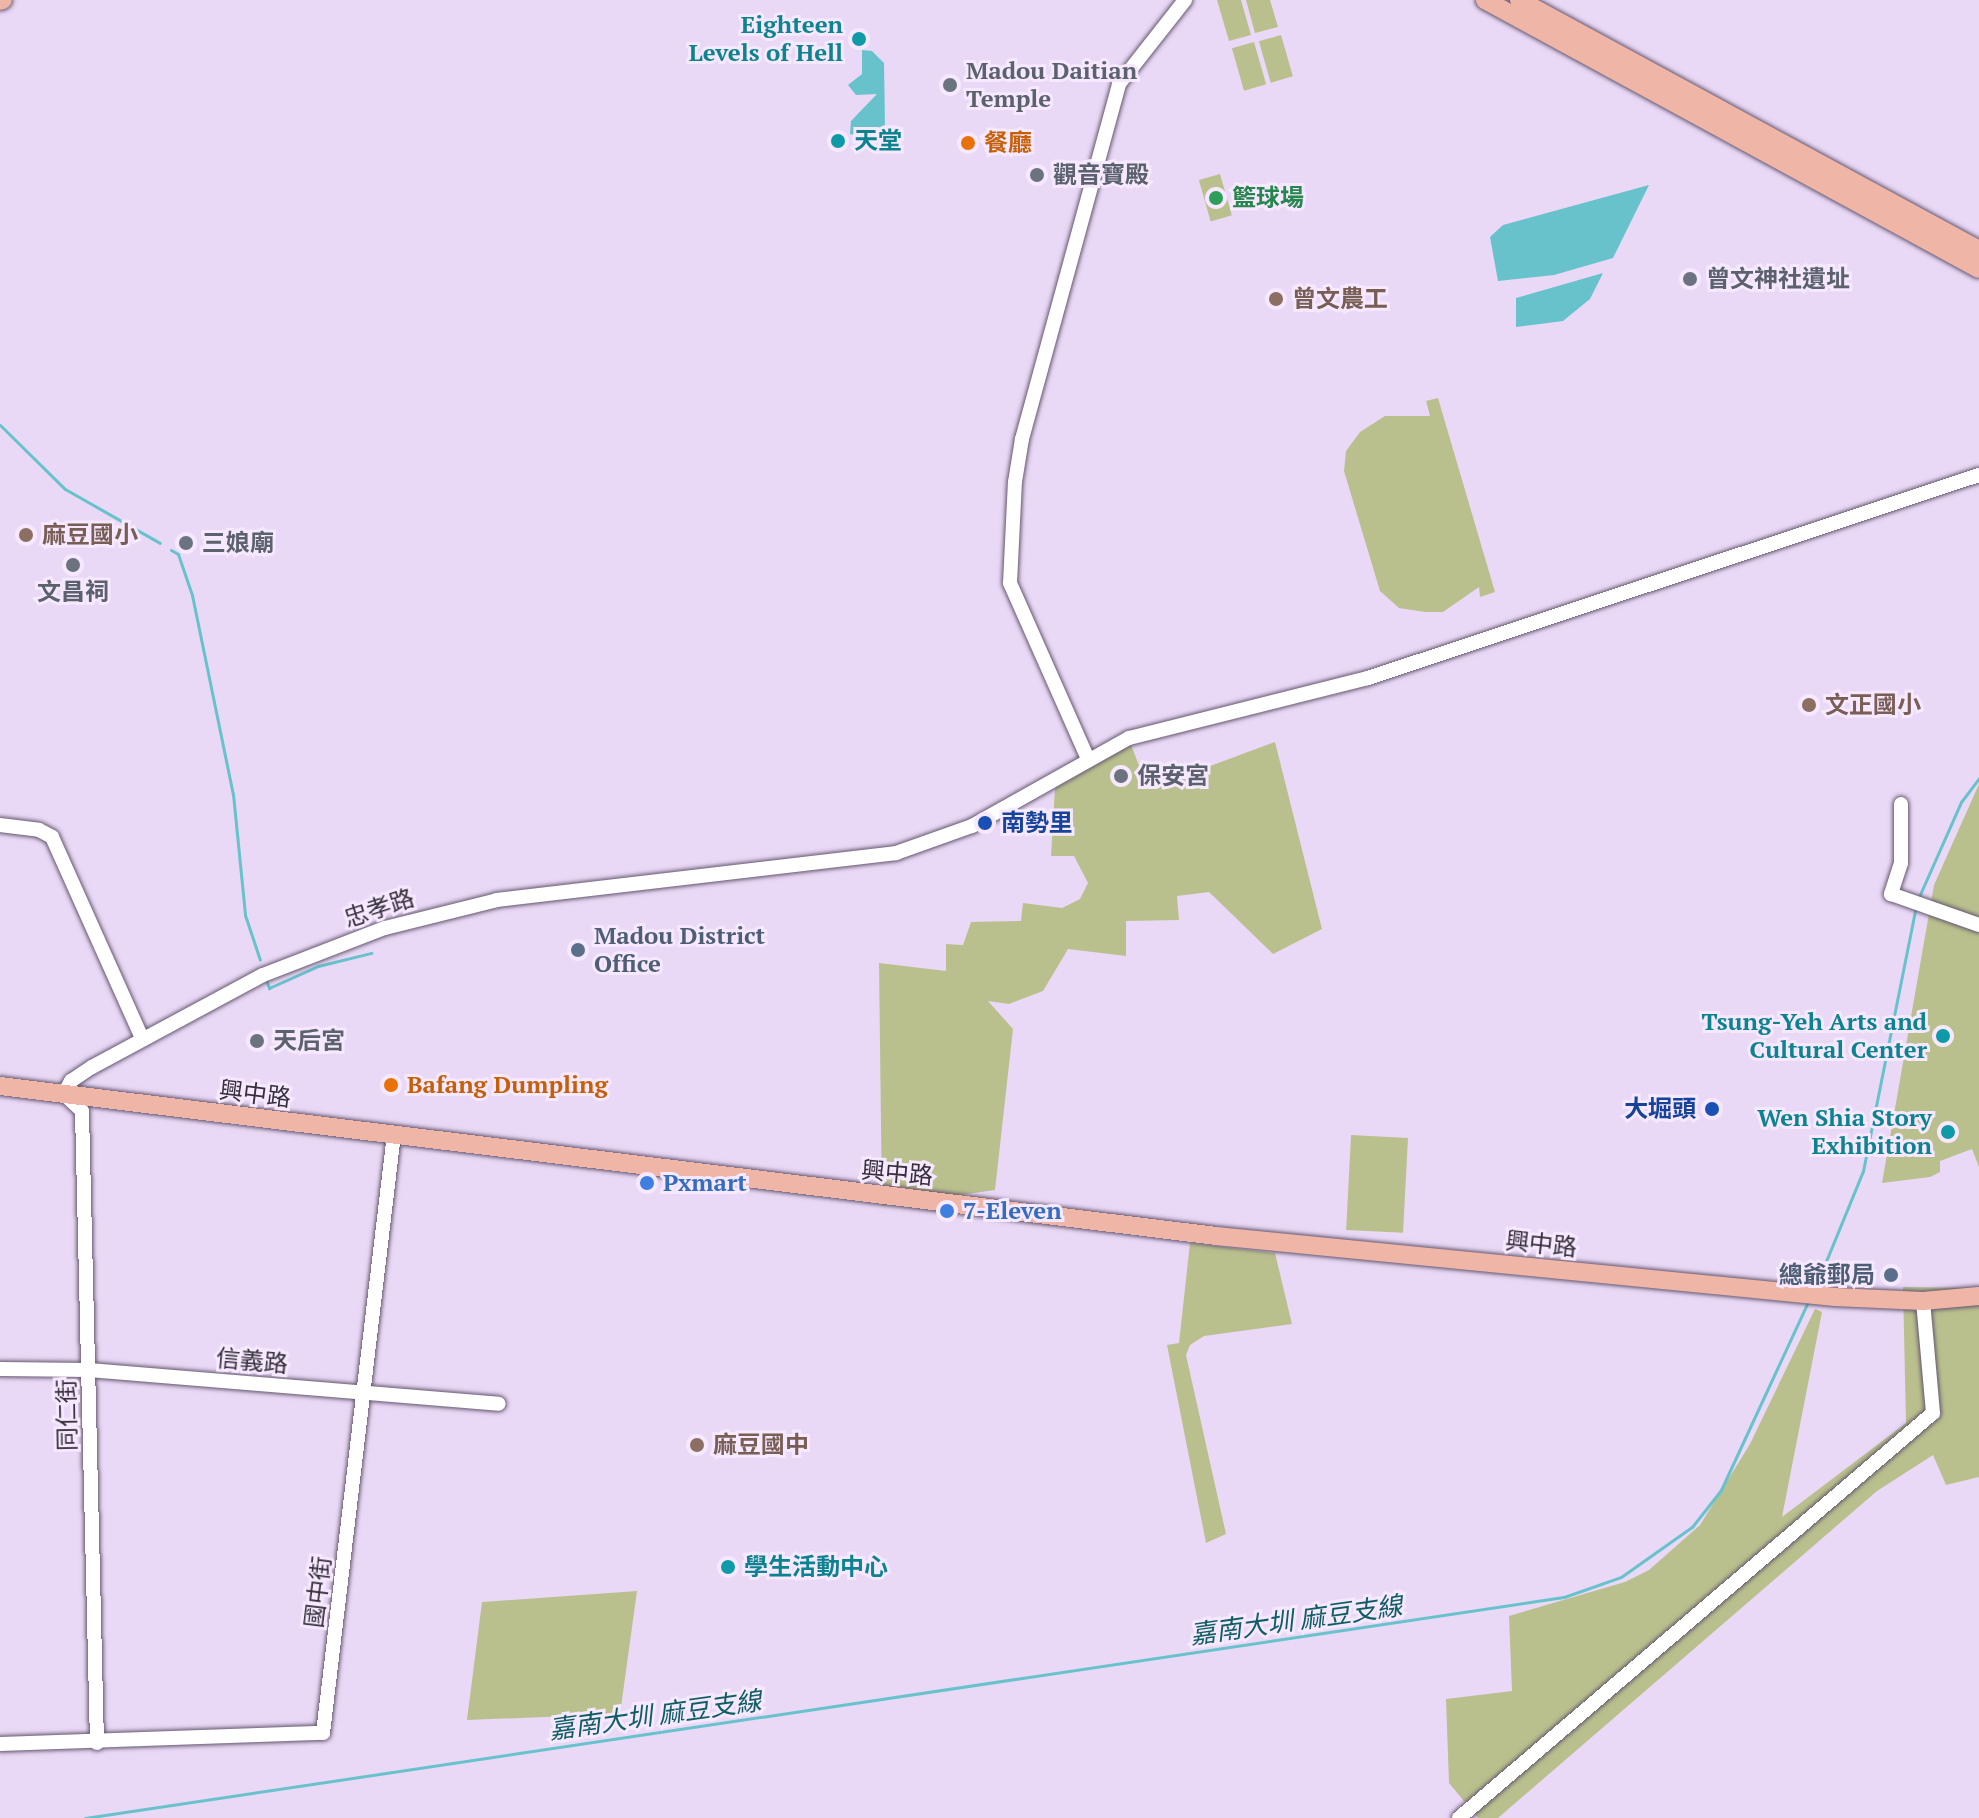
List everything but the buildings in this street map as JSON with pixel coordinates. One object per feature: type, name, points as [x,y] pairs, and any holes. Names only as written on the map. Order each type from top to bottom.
[{"type":"main road","points":[[1485,0],[1979,269]]},
{"type":"main road","points":[[1519,0],[1979,250]]},
{"type":"main road","name":"興中路","points":[[0,1086],[1203,1235],[1835,1297],[1923,1301],[1979,1296]]},
{"type":"street","points":[[1088,759],[1010,583],[1015,482],[1022,439],[1119,84],[1185,0]]},
{"type":"street","name":"忠孝路","points":[[64,1094],[71,1081],[142,1038],[277,969],[385,928],[497,900],[896,853],[972,826],[1088,759],[1147,733],[1368,678],[1497,638],[1979,475]]},
{"type":"street","points":[[1901,804],[1901,863],[1891,894],[1940,915],[1979,925]]},
{"type":"street","points":[[0,825],[39,830],[52,837],[142,1038]]},
{"type":"street","name":"同仁街","points":[[64,1094],[82,1111],[97,1743]]},
{"type":"street","name":"國中街","points":[[0,1744],[323,1733],[394,1134]]},
{"type":"street","points":[[1459,1818],[1933,1413],[1923,1301]]},
{"type":"street","name":"信義路","points":[[0,1369],[89,1370],[499,1404]]},
{"type":"shaded area","points":[[1217,0],[1241,0],[1251,35],[1229,41]]},
{"type":"shaded area","points":[[1246,0],[1270,0],[1278,27],[1255,33]]},
{"type":"shaded area","points":[[1281,35],[1293,76],[1271,83],[1259,41]]},
{"type":"shaded area","points":[[1254,42],[1266,84],[1244,91],[1232,48]]},
{"type":"shaded area","points":[[862,50],[872,51],[884,63],[885,127],[861,137],[850,134],[851,121],[877,94],[856,95],[848,85],[862,74]]},
{"type":"shaded area","name":"籃球場","points":[[1220,174],[1232,215],[1211,221],[1199,180]]},
{"type":"shaded area","points":[[1649,185],[1613,258],[1554,275],[1498,281],[1490,237],[1503,225]]},
{"type":"shaded area","points":[[1603,273],[1590,299],[1563,321],[1516,327],[1516,298]]},
{"type":"shaded area","points":[[1438,398],[1495,592],[1480,597],[1479,587],[1443,612],[1425,612],[1399,608],[1380,591],[1344,471],[1346,451],[1360,432],[1385,416],[1430,416],[1426,401]]},
{"type":"shaded area","points":[[1130,742],[1148,789],[1275,742],[1322,929],[1273,954],[1209,892],[1177,896],[1179,920],[1126,921],[1126,956],[1068,949],[1043,991],[1009,1004],[988,1001],[1013,1029],[995,1190],[882,1206],[879,963],[946,971],[946,944],[963,945],[971,922],[1021,921],[1023,903],[1062,908],[1080,899],[1088,883],[1074,856],[1051,856],[1055,788]]},
{"type":"shaded area","name":"Tsung-Yeh Arts and Cultural Center","points":[[1979,784],[1979,1167],[1972,1149],[1940,1161],[1940,1172],[1930,1177],[1882,1183],[1934,885]]},
{"type":"shaded area","points":[[1351,1135],[1408,1138],[1403,1233],[1346,1230]]},
{"type":"shaded area","points":[[1190,1243],[1275,1253],[1292,1324],[1204,1336],[1190,1345],[1186,1355],[1226,1534],[1206,1543],[1167,1345],[1179,1343]]},
{"type":"shaded area","points":[[1903,1287],[1979,1288],[1979,1477],[1946,1485],[1933,1455],[1877,1491],[1498,1818],[1478,1818],[1449,1783],[1446,1699],[1512,1691],[1509,1616],[1625,1582],[1649,1570],[1700,1525],[1750,1444],[1815,1309],[1822,1312],[1782,1517],[1906,1423]]},
{"type":"shaded area","points":[[637,1591],[620,1714],[467,1720],[482,1602]]},
{"type":"waterway","points":[[0,425],[65,489],[160,543]]},
{"type":"waterway","points":[[171,550],[178,554],[192,595],[233,794],[245,915],[260,960]]},
{"type":"waterway","name":"嘉南大圳 麻豆支線","points":[[1918,899],[1961,802],[1979,778]]},
{"type":"waterway","name":"嘉南大圳 麻豆支線","points":[[1815,1288],[1863,1171],[1916,906]]},
{"type":"waterway","points":[[266,980],[269,988],[318,966],[371,953]]},
{"type":"waterway","name":"嘉南大圳 麻豆支線","points":[[85,1818],[1564,1597],[1621,1577],[1692,1527],[1721,1490],[1808,1302]]},
{"type":"place","name":"Eighteen Levels of Hell","points":[[859,39]]},
{"type":"place","name":"Madou Daitian Temple","points":[[950,85]]},
{"type":"place","name":"天堂","points":[[838,141]]},
{"type":"place","name":"餐廳","points":[[968,143]]},
{"type":"place","name":"觀音寶殿","points":[[1037,175]]},
{"type":"place","name":"籃球場","points":[[1216,198]]},
{"type":"place","name":"曾文神社遺址","points":[[1690,279]]},
{"type":"place","name":"曾文農工","points":[[1276,299]]},
{"type":"place","name":"麻豆國小","points":[[26,535]]},
{"type":"place","name":"三娘廟","points":[[186,543]]},
{"type":"place","name":"文昌祠","points":[[73,565]]},
{"type":"place","name":"文正國小","points":[[1809,705]]},
{"type":"place","name":"保安宮","points":[[1121,776]]},
{"type":"place","name":"南勢里","points":[[985,823]]},
{"type":"place","name":"Madou District Office","points":[[578,950]]},
{"type":"place","name":"Tsung-Yeh Arts and Cultural Center","points":[[1943,1036]]},
{"type":"place","name":"天后宮","points":[[257,1041]]},
{"type":"place","name":"Bafang Dumpling","points":[[391,1085]]},
{"type":"place","name":"大堀頭","points":[[1712,1109]]},
{"type":"place","name":"Wen Shia Story Exhibition","points":[[1948,1132]]},
{"type":"place","name":"Pxmart","points":[[647,1183]]},
{"type":"place","name":"7-Eleven","points":[[947,1211]]},
{"type":"place","name":"總爺郵局","points":[[1891,1275]]},
{"type":"place","name":"麻豆國中","points":[[697,1445]]},
{"type":"place","name":"學生活動中心","points":[[728,1567]]}]
